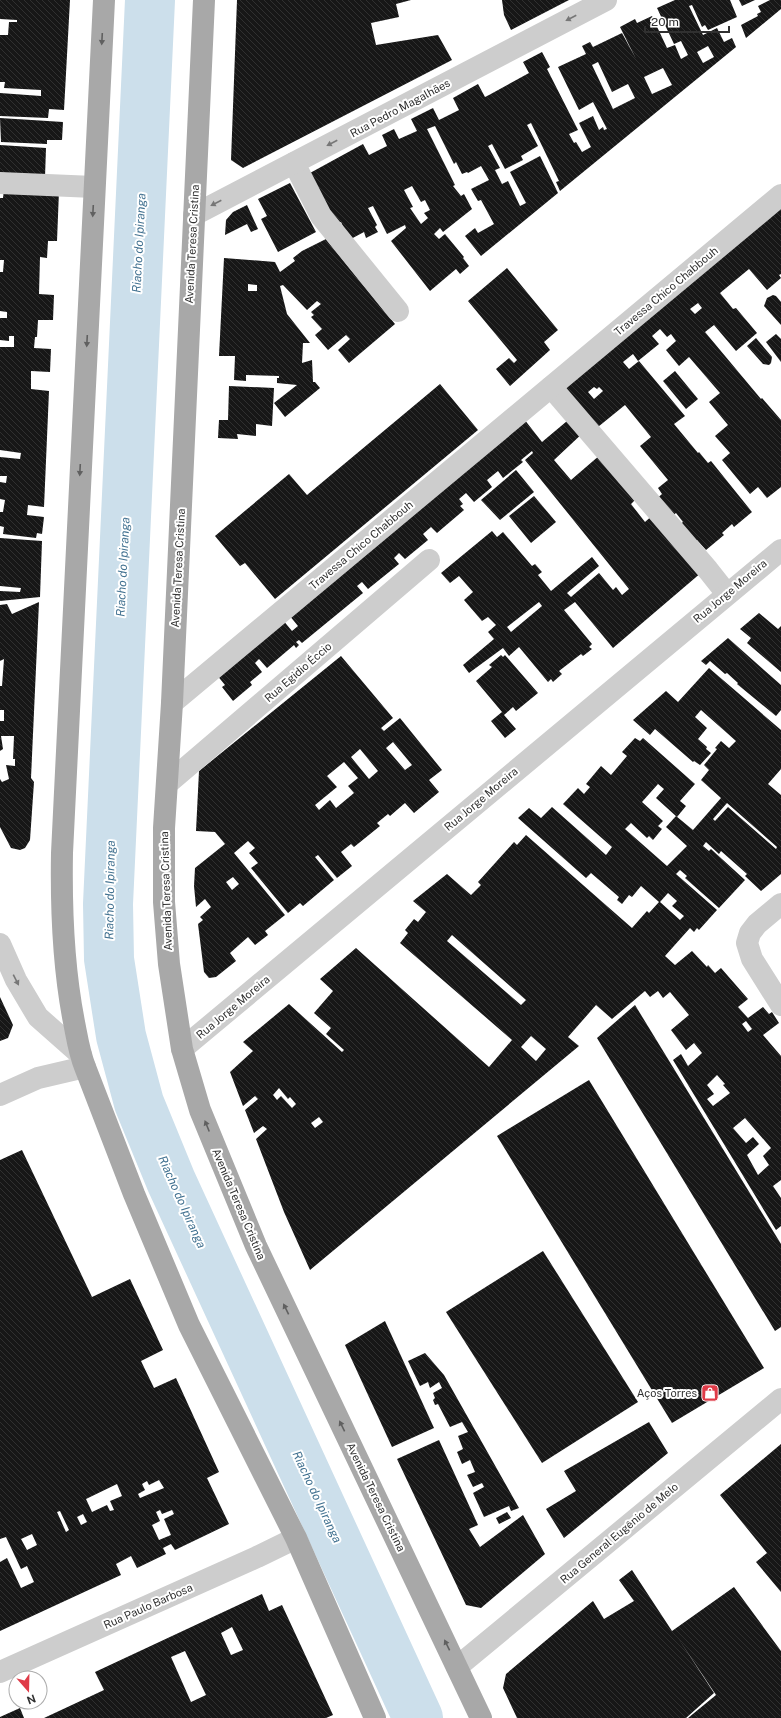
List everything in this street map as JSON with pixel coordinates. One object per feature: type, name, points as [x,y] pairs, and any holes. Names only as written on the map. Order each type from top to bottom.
[{"type":"main road","points":[[104,0],[62,853],[63,935],[69,997],[83,1061],[134,1194],[189,1325],[296,1538],[375,1718]]},
{"type":"main road","name":"Avenida Teresa Cristina","points":[[204,0],[172,703],[164,828],[164,902],[169,964],[182,1049],[200,1110],[256,1246],[481,1718]]},
{"type":"street","name":"Rua Pedro Magalhães","points":[[194,215],[606,0]]},
{"type":"street","points":[[294,163],[322,216],[398,311]]},
{"type":"street","points":[[0,183],[94,187]]},
{"type":"street","name":"Travessa Chico Chabbouh","points":[[172,703],[781,195]]},
{"type":"street","points":[[551,387],[727,594]]},
{"type":"street","name":"Rua Jorge Moreira","points":[[182,1049],[781,550]]},
{"type":"street","name":"Rua Egidio Éccio","points":[[167,784],[429,560]]},
{"type":"street","points":[[781,904],[750,933],[747,943],[752,959],[781,1005]]},
{"type":"street","points":[[0,944],[16,980],[38,1017],[83,1061],[0,1094]]},
{"type":"street","name":"Rua General Eugênio de Melo","points":[[457,1667],[781,1399]]},
{"type":"street","name":"Rua Paulo Barbosa","points":[[0,1672],[257,1557],[296,1538]]},
{"type":"building","points":[[0,0],[70,0],[64,110],[49,109],[48,118],[0,116],[0,93],[41,96],[41,90],[4,88],[5,82],[0,82],[0,35],[8,35],[9,22],[17,22],[17,20],[0,19]]},
{"type":"building","points":[[237,0],[411,0],[396,4],[399,17],[371,23],[376,45],[438,35],[452,60],[243,168],[231,160]]},
{"type":"building","points":[[502,0],[569,0],[511,30],[504,15]]},
{"type":"building","points":[[675,0],[730,0],[737,17],[708,30],[705,25],[702,27],[692,5],[689,6],[703,35],[717,28],[724,42],[732,38],[736,47],[560,191],[556,182],[559,181],[531,123],[527,125],[538,146],[521,156],[523,160],[505,169],[492,144],[488,146],[500,168],[495,170],[502,184],[508,181],[520,206],[526,203],[510,172],[540,156],[558,193],[481,256],[465,236],[475,228],[478,233],[494,224],[481,200],[478,201],[471,189],[489,180],[481,166],[468,173],[462,174],[456,162],[454,164],[435,126],[427,129],[455,185],[453,186],[461,196],[464,194],[472,209],[443,232],[440,228],[434,234],[439,239],[445,234],[464,257],[463,258],[469,266],[460,274],[456,269],[430,291],[391,241],[406,228],[405,225],[387,234],[373,206],[368,208],[377,225],[375,227],[378,232],[366,238],[364,232],[349,240],[341,222],[336,224],[310,173],[363,144],[369,155],[387,146],[382,135],[394,129],[399,139],[417,131],[411,119],[433,108],[439,120],[459,110],[453,98],[478,84],[485,97],[489,95],[529,73],[523,62],[542,52],[550,67],[547,69],[578,130],[569,134],[574,143],[576,142],[582,152],[591,147],[579,123],[593,116],[599,130],[603,127],[604,130],[607,129],[593,102],[579,110],[558,67],[586,54],[582,46],[590,42],[593,47],[622,33],[636,59],[620,27],[635,19],[637,23],[652,16],[667,48],[675,45],[681,59],[688,55],[681,41],[674,44],[657,8]],"holes":[[[708,46],[714,57],[703,63],[697,52]],[[598,62],[612,92],[628,84],[635,98],[613,109],[592,65]],[[663,68],[672,85],[652,94],[644,77]],[[412,186],[421,202],[425,200],[430,210],[424,213],[428,218],[421,224],[410,208],[413,207],[404,190]]]},
{"type":"building","points":[[739,0],[755,0],[742,6]]},
{"type":"building","points":[[770,0],[781,0],[781,9],[746,38],[741,25],[758,16],[757,14],[761,12],[758,6]]},
{"type":"building","points":[[0,118],[63,122],[62,140],[47,140],[47,144],[1,142]]},
{"type":"building","points":[[0,145],[46,148],[45,177],[0,175]]},
{"type":"building","points":[[290,183],[316,232],[278,252],[261,219],[267,216],[258,199]]},
{"type":"building","points":[[4,189],[59,191],[57,241],[48,241],[47,258],[40,257],[39,294],[54,295],[53,320],[38,320],[37,337],[35,337],[34,348],[51,349],[50,372],[31,371],[31,389],[49,391],[44,507],[28,505],[27,515],[44,517],[42,534],[37,533],[36,538],[3,534],[4,527],[0,526],[0,512],[3,512],[5,500],[0,499],[0,482],[6,483],[7,476],[0,476],[0,457],[20,459],[21,453],[0,450],[0,347],[14,347],[14,336],[9,336],[9,341],[0,340],[0,318],[7,318],[7,312],[0,311],[0,272],[3,272],[4,260],[0,260],[0,198],[3,198]]},
{"type":"building","points":[[781,200],[781,274],[779,275],[781,278],[767,290],[749,269],[720,293],[733,309],[736,308],[757,333],[736,351],[714,325],[705,332],[761,399],[762,398],[781,420],[781,487],[767,498],[758,487],[750,494],[722,460],[730,453],[715,436],[728,425],[709,402],[720,393],[689,357],[679,366],[666,350],[676,341],[671,334],[667,337],[660,329],[652,336],[659,344],[638,361],[633,354],[623,362],[629,369],[639,361],[685,416],[674,424],[708,463],[711,461],[752,512],[734,527],[732,524],[722,533],[724,535],[706,550],[697,540],[690,546],[675,528],[683,522],[676,513],[668,519],[653,502],[662,494],[658,488],[668,480],[640,446],[651,437],[625,405],[593,431],[562,389]],"holes":[[[698,303],[702,308],[695,314],[690,309]],[[594,387],[597,389],[599,387],[603,391],[594,399],[588,392]]]},
{"type":"building","points":[[247,205],[258,229],[251,232],[247,224],[225,235],[226,220],[233,212]]},
{"type":"building","points":[[326,239],[395,324],[349,363],[338,350],[350,339],[346,335],[328,350],[315,335],[322,329],[311,317],[314,315],[311,312],[321,304],[317,301],[307,310],[283,285],[280,286],[287,314],[310,343],[303,343],[302,363],[312,360],[313,382],[315,382],[320,388],[285,417],[274,403],[297,385],[277,383],[277,378],[279,378],[279,376],[246,375],[246,381],[234,380],[235,356],[219,356],[224,258],[275,262],[280,272],[295,261],[293,258],[302,251]],"holes":[[[248,284],[257,285],[257,291],[248,291]]]},
{"type":"building","points":[[507,268],[558,330],[544,342],[550,350],[510,386],[496,369],[509,358],[514,363],[517,360],[468,301]]},
{"type":"building","points":[[773,295],[776,296],[781,302],[781,325],[764,306],[767,298]]},
{"type":"building","points":[[776,334],[781,339],[781,362],[766,342]]},
{"type":"building","points":[[756,338],[772,357],[769,365],[763,364],[747,346]]},
{"type":"building","points":[[675,371],[698,399],[686,409],[663,381]]},
{"type":"building","points":[[440,384],[478,430],[275,599],[245,563],[240,566],[215,536],[289,474],[307,495]]},
{"type":"building","points":[[229,386],[274,388],[272,426],[256,424],[256,436],[237,434],[238,439],[218,438],[219,420],[228,420]]},
{"type":"building","points":[[573,416],[585,431],[554,460],[571,480],[600,455],[636,499],[631,504],[645,522],[654,514],[702,572],[613,648],[575,602],[564,610],[592,644],[589,647],[592,649],[583,656],[581,654],[559,671],[562,674],[553,682],[551,679],[548,682],[519,647],[509,656],[503,648],[469,673],[463,665],[494,639],[488,632],[496,625],[488,617],[482,621],[464,600],[473,592],[459,576],[450,583],[441,573],[492,531],[497,537],[503,532],[532,566],[535,564],[542,572],[538,575],[551,591],[592,557],[599,566],[567,593],[571,597],[599,573],[613,590],[616,587],[622,595],[629,589],[525,460],[533,453],[532,451],[521,460],[523,462],[503,478],[498,471],[487,480],[492,487],[474,502],[466,493],[459,499],[463,504],[460,506],[464,510],[437,533],[431,527],[423,534],[428,540],[405,559],[399,553],[394,558],[399,564],[368,589],[362,582],[357,586],[363,593],[302,643],[299,640],[296,642],[299,645],[296,648],[294,645],[267,668],[259,659],[255,663],[262,672],[250,682],[252,685],[233,701],[222,687],[225,685],[216,674],[282,619],[292,631],[298,626],[289,615],[524,419],[542,442]],"holes":[[[539,602],[542,606],[511,632],[507,627]]]},
{"type":"building","points":[[516,470],[534,492],[500,520],[481,500]]},
{"type":"building","points":[[534,496],[556,522],[531,543],[509,516]]},
{"type":"building","points":[[0,538],[42,541],[40,597],[0,601],[0,591],[20,592],[21,588],[0,586]]},
{"type":"building","points":[[39,602],[31,778],[34,782],[30,840],[25,848],[20,850],[11,848],[0,827],[0,779],[2,782],[9,779],[6,765],[15,766],[15,759],[13,759],[14,736],[1,736],[3,749],[0,751],[0,721],[4,721],[4,710],[0,710],[0,686],[2,686],[4,659],[0,661],[0,605],[7,604],[12,614]]},
{"type":"building","points":[[759,613],[778,629],[781,626],[781,672],[747,643],[751,638],[740,629]]},
{"type":"building","points":[[728,638],[781,685],[781,710],[776,716],[737,684],[738,683],[727,673],[725,674],[710,661],[706,665],[701,661]]},
{"type":"building","points":[[501,655],[503,657],[505,655],[538,693],[516,711],[513,707],[504,715],[516,729],[505,738],[491,721],[502,712],[476,681],[492,667],[489,665]]},
{"type":"building","points":[[341,656],[393,718],[381,728],[384,731],[400,718],[442,770],[429,780],[439,792],[414,813],[405,803],[390,816],[388,814],[377,823],[380,826],[354,847],[351,844],[341,852],[352,866],[337,878],[318,855],[315,857],[334,880],[303,906],[300,903],[288,913],[251,868],[258,863],[249,853],[255,848],[248,841],[234,853],[285,915],[265,931],[268,935],[255,945],[248,937],[230,953],[236,961],[216,977],[209,978],[204,972],[198,924],[203,920],[200,917],[211,907],[205,899],[196,907],[194,886],[195,868],[225,844],[215,832],[196,831],[199,771]],"holes":[[[393,742],[412,765],[405,770],[386,748]],[[360,749],[378,771],[369,779],[351,757]],[[344,762],[358,778],[348,786],[354,793],[336,808],[330,800],[319,810],[315,805],[337,787],[327,776]],[[233,877],[239,884],[232,890],[226,882]]]},
{"type":"building","points":[[709,668],[781,730],[781,769],[768,784],[781,795],[781,874],[761,891],[745,876],[747,874],[721,851],[719,854],[706,842],[703,846],[709,851],[711,849],[745,880],[719,908],[685,878],[687,876],[680,870],[676,874],[717,910],[699,930],[697,928],[694,932],[690,928],[665,956],[675,965],[692,951],[715,973],[721,968],[748,999],[738,1007],[748,1018],[763,1007],[769,1014],[772,1012],[779,1023],[763,1035],[781,1056],[781,1180],[773,1186],[781,1198],[781,1226],[776,1230],[673,1060],[681,1054],[688,1066],[702,1053],[694,1043],[686,1050],[671,1030],[689,1015],[670,992],[663,998],[658,991],[650,997],[645,991],[612,1019],[596,1005],[568,1037],[579,1046],[310,1270],[284,1212],[256,1139],[267,1129],[263,1126],[254,1133],[245,1110],[258,1099],[255,1096],[243,1106],[230,1072],[253,1051],[243,1042],[289,1004],[342,1052],[344,1050],[326,1034],[331,1028],[314,1013],[333,991],[320,979],[356,948],[489,1067],[512,1040],[400,943],[408,933],[405,930],[414,919],[418,922],[426,912],[413,901],[447,874],[471,895],[481,885],[478,882],[514,842],[517,845],[526,835],[632,928],[647,911],[649,913],[659,902],[641,886],[632,897],[629,895],[622,904],[617,900],[619,897],[591,873],[586,878],[518,818],[529,808],[541,818],[552,807],[606,855],[612,847],[563,804],[578,788],[584,794],[590,787],[586,784],[601,766],[611,775],[627,756],[622,752],[635,738],[640,741],[643,738],[695,784],[680,801],[686,806],[677,817],[693,830],[721,798],[701,780],[709,770],[704,765],[717,749],[715,748],[721,741],[729,748],[736,741],[701,710],[695,717],[707,728],[698,739],[711,753],[700,765],[694,761],[693,762],[655,729],[650,735],[633,720],[666,691],[678,702]],"holes":[[[658,784],[664,789],[656,798],[676,816],[666,827],[687,846],[667,866],[625,829],[631,823],[647,838],[649,836],[653,840],[662,829],[658,826],[663,821],[642,802]],[[727,803],[777,847],[776,849],[728,807],[715,821],[713,819]],[[668,893],[677,901],[672,906],[684,916],[680,920],[660,902]],[[452,935],[526,1000],[521,1005],[447,941]],[[746,1021],[752,1029],[748,1032],[742,1024]],[[531,1036],[546,1049],[536,1061],[521,1047]],[[717,1075],[725,1084],[723,1085],[730,1093],[713,1106],[707,1099],[714,1094],[707,1085]],[[279,1088],[288,1099],[290,1097],[296,1104],[292,1108],[281,1096],[277,1100],[273,1095]],[[319,1117],[323,1122],[315,1128],[311,1123]],[[745,1118],[771,1148],[763,1156],[769,1165],[758,1175],[747,1155],[759,1144],[753,1137],[746,1143],[733,1128]]]},
{"type":"building","points":[[0,997],[13,1025],[8,1038],[0,1041]]},
{"type":"building","points":[[635,1005],[781,1244],[781,1327],[775,1331],[597,1038]]},
{"type":"building","points":[[589,1080],[764,1368],[672,1423],[497,1136]]},
{"type":"building","points":[[22,1150],[92,1297],[130,1279],[163,1350],[141,1361],[154,1388],[176,1378],[219,1472],[207,1478],[229,1524],[175,1550],[171,1544],[163,1548],[166,1554],[137,1568],[131,1556],[116,1564],[121,1575],[0,1631],[0,1562],[7,1558],[21,1588],[34,1582],[27,1566],[21,1569],[6,1537],[0,1539],[0,1160]],"holes":[[[159,1480],[164,1488],[140,1498],[138,1494],[145,1490],[142,1484],[147,1481],[149,1485]],[[117,1484],[122,1496],[110,1501],[114,1510],[110,1511],[107,1505],[92,1512],[86,1499]],[[160,1510],[162,1514],[172,1510],[174,1514],[164,1519],[171,1535],[159,1540],[152,1525],[160,1521],[156,1512]],[[60,1511],[69,1530],[66,1532],[57,1512]],[[83,1514],[87,1522],[81,1525],[77,1517]],[[32,1534],[37,1545],[27,1550],[21,1539]]]},
{"type":"building","points":[[543,1251],[638,1402],[542,1463],[446,1312]]},
{"type":"building","points":[[385,1321],[434,1428],[392,1447],[345,1345]]},
{"type":"building","points":[[425,1353],[444,1375],[519,1508],[511,1511],[509,1506],[484,1517],[473,1493],[484,1487],[482,1483],[473,1487],[467,1475],[475,1472],[470,1460],[462,1464],[457,1452],[463,1449],[458,1436],[468,1432],[462,1422],[450,1427],[438,1404],[435,1405],[433,1400],[435,1398],[433,1393],[442,1388],[439,1382],[430,1388],[428,1382],[420,1386],[408,1361]]},
{"type":"building","points":[[649,1422],[668,1453],[564,1538],[546,1509],[576,1491],[564,1471]]},
{"type":"building","points":[[439,1440],[478,1525],[469,1529],[480,1547],[523,1515],[545,1554],[481,1608],[466,1605],[397,1459]]},
{"type":"building","points":[[781,1444],[781,1592],[756,1562],[767,1553],[720,1495]]},
{"type":"building","points":[[507,1512],[511,1518],[499,1524],[496,1518]]},
{"type":"building","points":[[632,1570],[672,1631],[734,1587],[781,1651],[781,1718],[688,1718],[716,1695],[678,1638],[714,1693],[686,1718],[517,1718],[503,1688],[506,1674],[593,1601],[604,1619],[634,1601],[619,1580]]},
{"type":"building","points":[[262,1594],[269,1611],[282,1605],[333,1715],[326,1718],[44,1718],[104,1690],[95,1672]],"holes":[[[232,1627],[243,1650],[231,1655],[221,1633]],[[185,1651],[206,1695],[191,1702],[171,1657]]]},
{"type":"building","points":[[16,1710],[21,1710],[24,1718],[0,1718]]},
{"type":"waterway","name":"Riacho do Ipiranga","points":[[150,0],[108,904],[109,959],[121,1036],[139,1103],[171,1181],[418,1718]]},
{"type":"place","name":"Aços Torres","points":[[710,1393]]}]
